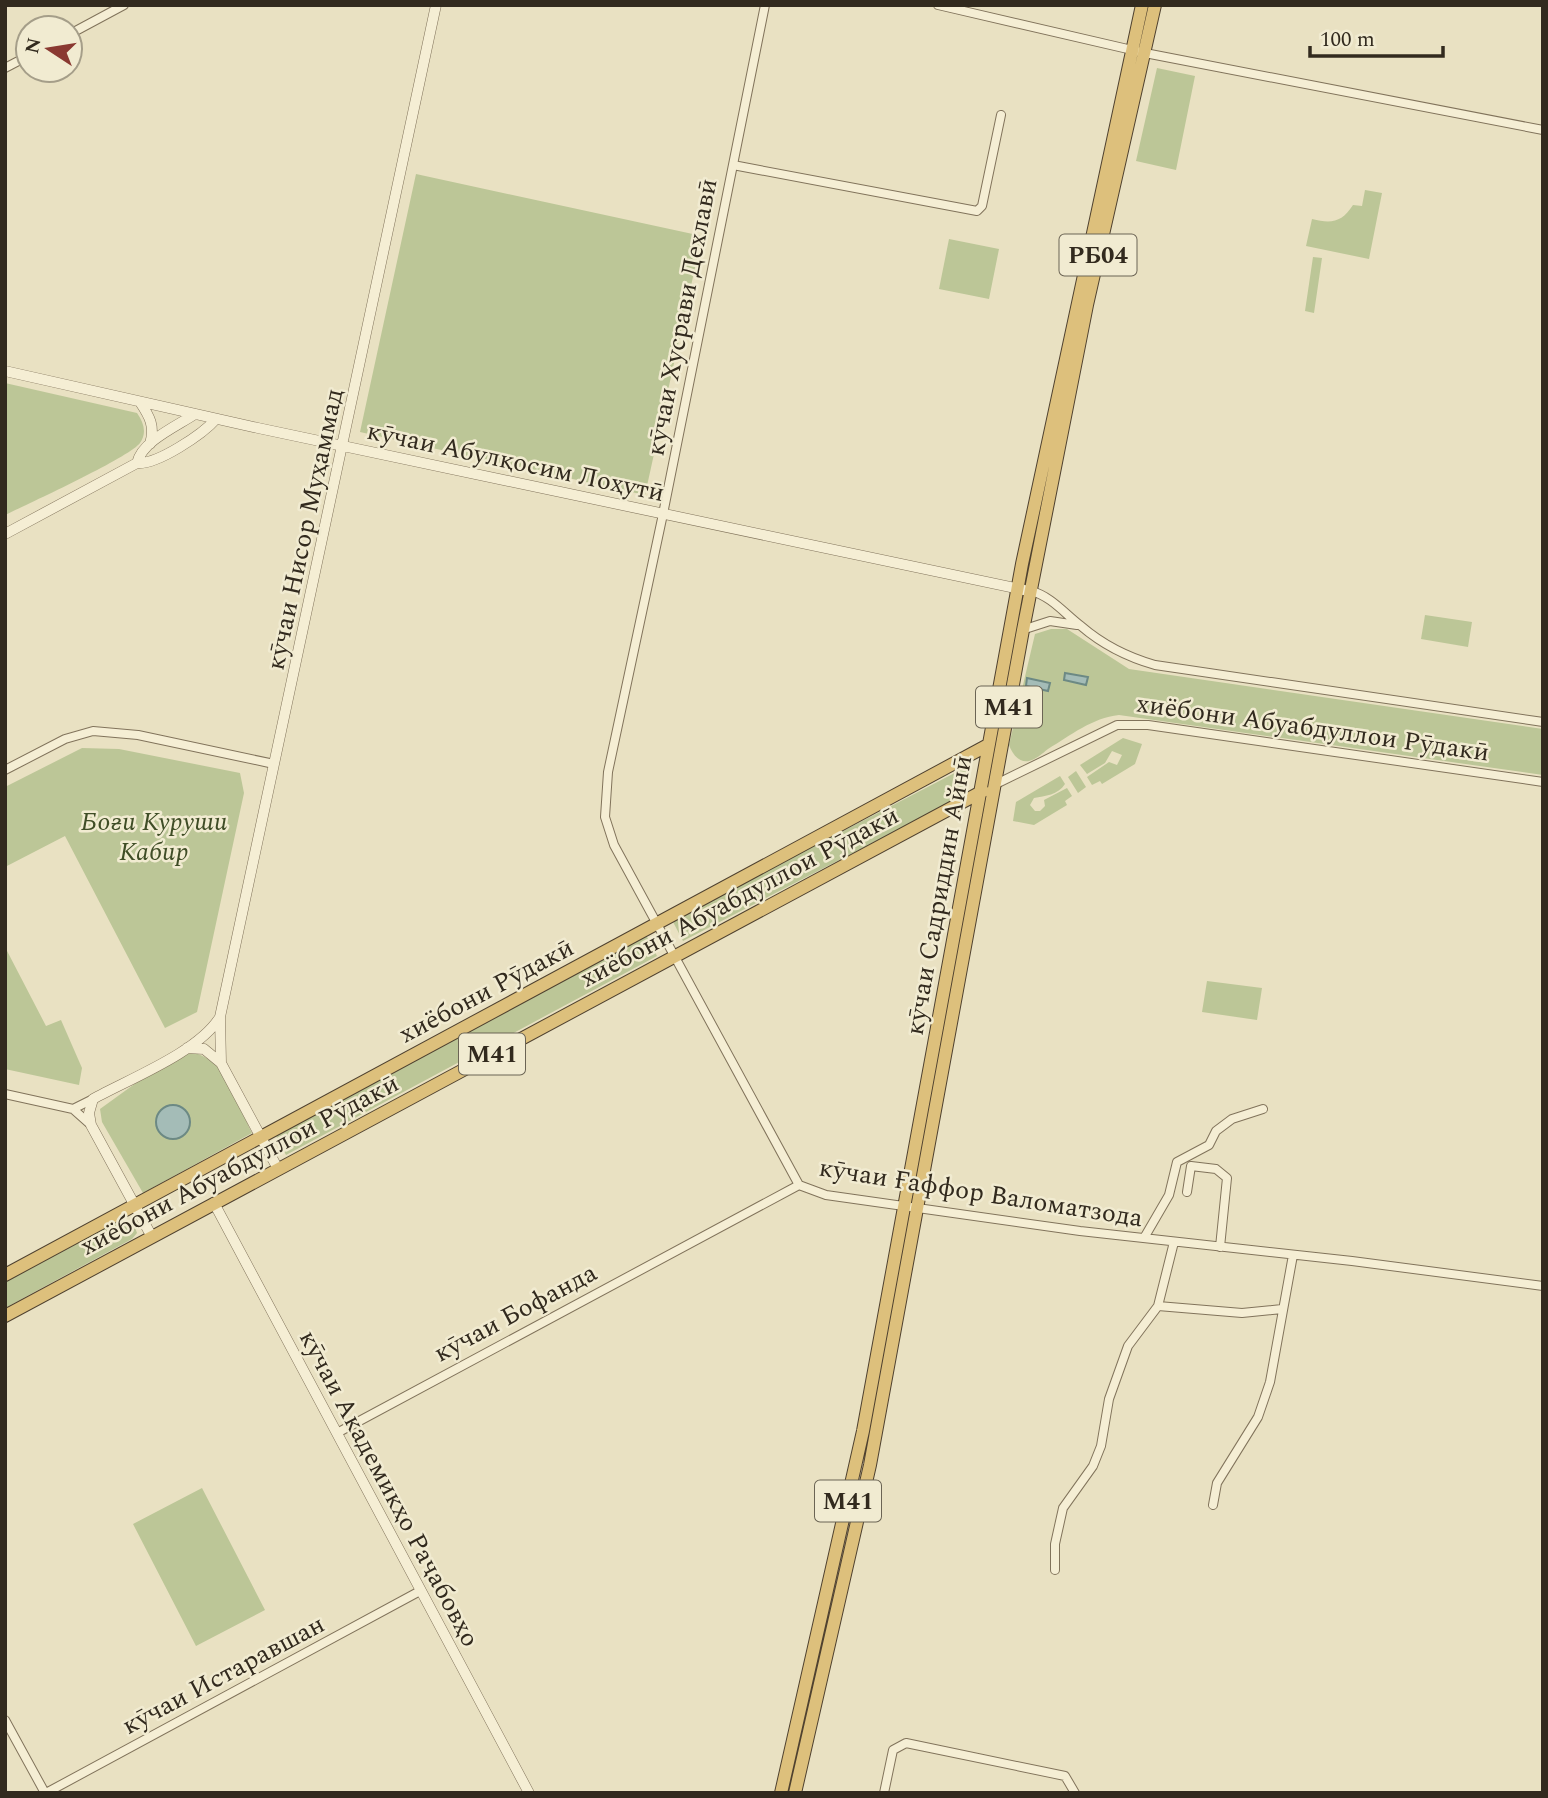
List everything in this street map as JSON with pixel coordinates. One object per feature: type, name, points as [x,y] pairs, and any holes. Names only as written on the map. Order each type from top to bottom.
[{"type":"highway","name":"кӯчаи Садриддин Айнӣ","points":[[1139,51],[1142,5]]},
{"type":"highway","name":"кӯчаи Садриддин Айнӣ","points":[[795,1793],[862,1468],[885,1386],[917,1208],[988,745],[1010,636],[1025,590],[1139,51],[1155,5]]},
{"type":"highway","name":"кӯчаи Садриддин Айнӣ","points":[[862,1468],[871,1384],[904,1206],[994,785],[1023,630],[1025,590]]},
{"type":"highway","name":"хиёбони Рӯдакӣ","points":[[5,1275],[988,745]]},
{"type":"highway","name":"хиёбони Абуабдуллои Рӯдакӣ","points":[[5,1315],[994,785]]},
{"type":"highway","name":"кӯчаи Садриддин Айнӣ","points":[[780,1793],[830,1613]]},
{"type":"street","points":[[84,26],[124,5]]},
{"type":"street","name":"кӯчаи Нисор Муҳаммад","points":[[278,1169],[222,1063],[220,1017],[436,5]]},
{"type":"street","name":"кӯчаи Хусрави Дехлавӣ","points":[[604,802],[765,5]]},
{"type":"street","points":[[938,5],[1139,51],[1543,130]]},
{"type":"street","points":[[733,165],[977,211],[982,206],[1001,115]]},
{"type":"street","name":"кӯчаи Абулқосим Лоҳутӣ","points":[[5,371],[216,419],[1025,590]]},
{"type":"street","points":[[139,402],[151,419],[153,432],[150,444]]},
{"type":"street","points":[[137,463],[150,444],[195,414]]},
{"type":"street","points":[[5,534],[137,463],[150,462],[207,430],[216,419]]},
{"type":"street","name":"хиёбони Абуабдуллои Рӯдакӣ","points":[[1025,590],[1052,603],[1080,626],[1131,659],[1155,665],[1543,722]]},
{"type":"street","points":[[1010,636],[1050,621],[1080,626]]},
{"type":"street","name":"хиёбони Абуабдуллои Рӯдакӣ","points":[[994,785],[1117,724],[1148,725],[1543,782]]},
{"type":"street","points":[[5,770],[72,736],[100,730],[138,735],[274,764]]},
{"type":"street","name":"кӯчаи Ғаффор Валоматзода","points":[[604,802],[611,838],[799,1185],[826,1195],[917,1208],[1543,1286]]},
{"type":"street","points":[[73,1109],[186,1049],[220,1017]]},
{"type":"street","points":[[186,1049],[204,1049],[222,1063]]},
{"type":"street","points":[[5,1094],[73,1109],[91,1125]]},
{"type":"street","points":[[93,1099],[89,1113],[91,1125],[152,1237]]},
{"type":"street","points":[[1144,1238],[1169,1195],[1177,1162],[1209,1145],[1216,1131],[1232,1119],[1263,1109]]},
{"type":"street","points":[[1187,1192],[1191,1166],[1216,1169],[1227,1178],[1220,1247]]},
{"type":"street","name":"кӯчаи Бофанда","points":[[337,1433],[799,1185]]},
{"type":"street","name":"кӯчаи Академикҳо Раҷабовҳо","points":[[214,1203],[528,1793]]},
{"type":"street","points":[[1055,1570],[1055,1544],[1063,1508],[1093,1466],[1101,1446],[1109,1399],[1128,1346],[1158,1306],[1174,1242]]},
{"type":"street","points":[[1213,1505],[1217,1483],[1258,1417],[1270,1382],[1293,1255]]},
{"type":"street","points":[[1158,1306],[1242,1313],[1282,1310]]},
{"type":"street","points":[[871,1384],[885,1386]]},
{"type":"street","name":"кӯчаи Истаравшан","points":[[45,1793],[420,1591]]},
{"type":"street","points":[[5,1720],[45,1793]]},
{"type":"street","points":[[884,1793],[893,1750],[906,1743],[1065,1776],[1075,1793]]},
{"type":"green space","points":[[1157,68],[1195,76],[1176,170],[1136,161]]},
{"type":"green space","points":[[416,174],[702,236],[645,495],[360,432]]},
{"type":"green space","points":[[1365,190],[1382,193],[1369,259],[1306,246],[1312,219],[1336,220],[1345,215],[1353,205],[1362,206]]},
{"type":"green space","points":[[949,239],[999,249],[989,299],[939,289]]},
{"type":"green space","points":[[1313,257],[1322,258],[1314,313],[1305,311]]},
{"type":"green space","points":[[5,383],[137,413],[144,428],[142,439],[118,459],[5,515]]},
{"type":"green space","points":[[1425,615],[1472,622],[1468,647],[1421,639]]},
{"type":"green space","points":[[1051,629],[1067,629],[1129,669],[1543,729],[1543,775],[1119,715],[1091,723],[1034,759],[1022,760],[1014,754],[1009,745],[1035,634]]},
{"type":"green space","points":[[1123,738],[1142,744],[1135,764],[1102,784],[1100,781],[1092,785],[1087,777],[1109,762],[1117,765],[1122,755],[1112,751],[1105,763],[1087,774],[1080,765]]},
{"type":"green space","name":"Боғи Куруши Кабир","points":[[82,748],[119,749],[240,773],[244,793],[197,1012],[165,1028],[65,836],[5,867],[5,787]]},
{"type":"green space","points":[[968,766],[963,796],[683,941],[672,920]]},
{"type":"green space","points":[[1076,771],[1086,787],[1078,793],[1068,777]]},
{"type":"green space","points":[[1060,776],[1065,784],[1059,791],[1034,798],[1030,805],[1035,811],[1040,811],[1045,806],[1044,800],[1067,788],[1072,796],[1065,801],[1067,805],[1034,825],[1013,821],[1016,802]]},
{"type":"green space","points":[[646,935],[657,956],[286,1155],[275,1134]]},
{"type":"green space","points":[[5,947],[46,1026],[61,1020],[82,1068],[79,1085],[5,1069]]},
{"type":"green space","points":[[1207,981],[1262,988],[1257,1020],[1202,1012]]},
{"type":"green space","points":[[189,1052],[202,1055],[221,1071],[252,1133],[143,1193],[102,1122],[100,1109],[147,1075]]},
{"type":"green space","points":[[121,1219],[133,1222],[137,1233],[132,1239],[5,1308],[5,1280]]},
{"type":"green space","points":[[202,1488],[265,1610],[196,1646],[133,1524]]},
{"type":"water","points":[[1065,673],[1088,677],[1086,685],[1064,680]]},
{"type":"water","points":[[1027,678],[1050,683],[1048,691],[1026,686]]},
{"type":"water","points":[[173,1105],[185,1110],[190,1122],[185,1134],[173,1139],[161,1134],[156,1122],[161,1110]]}]
